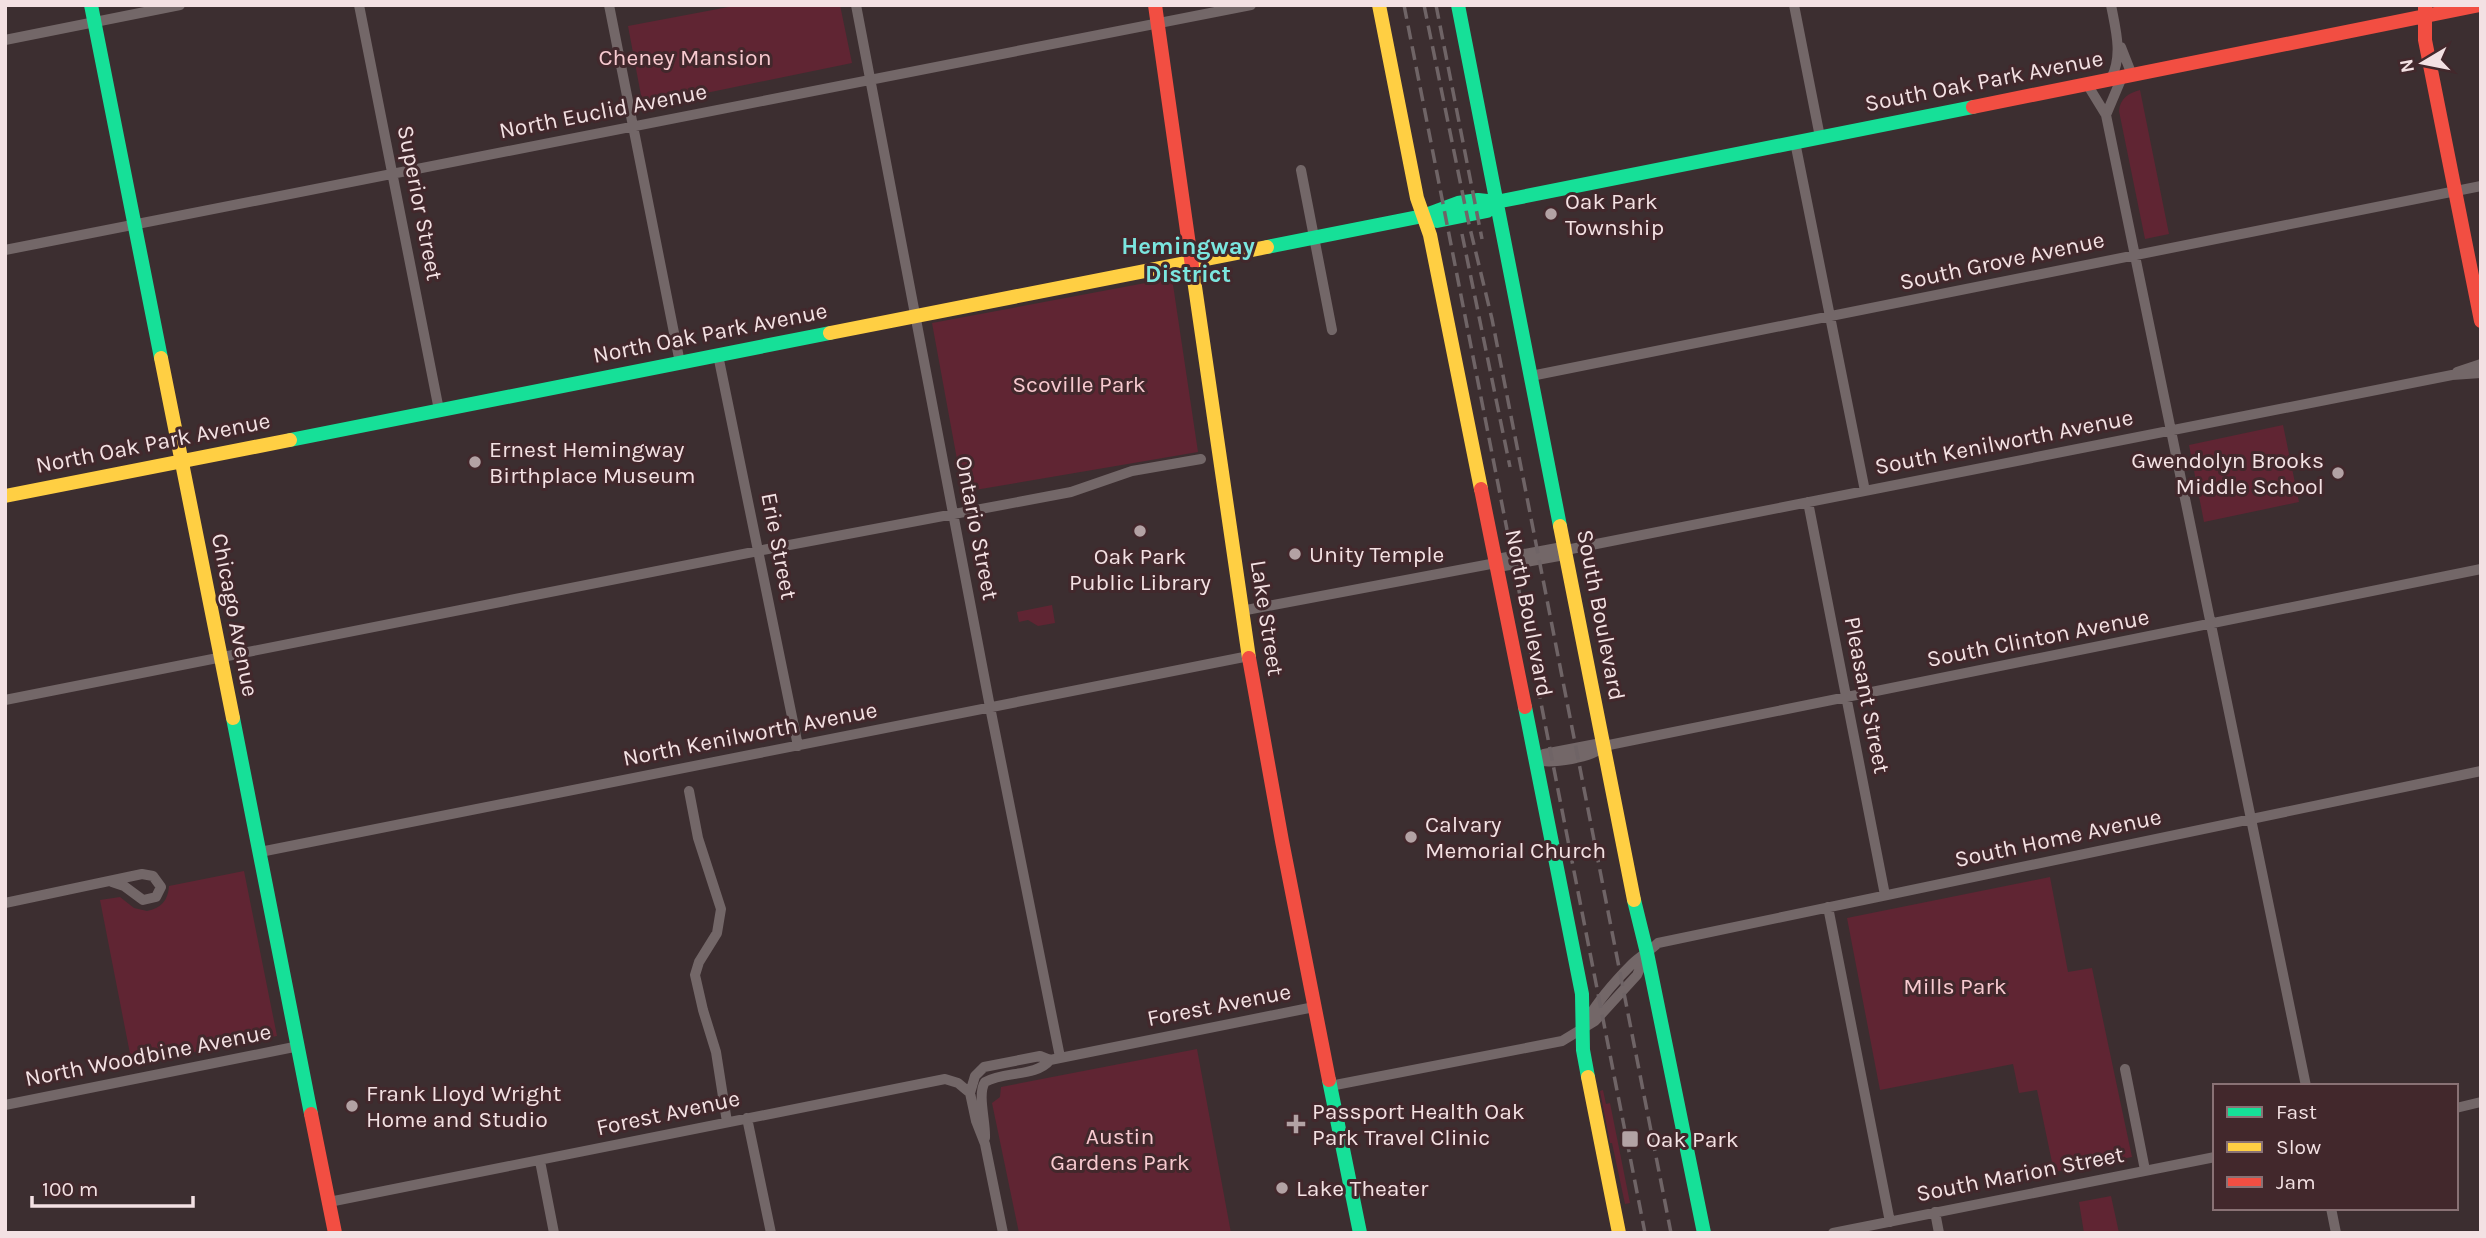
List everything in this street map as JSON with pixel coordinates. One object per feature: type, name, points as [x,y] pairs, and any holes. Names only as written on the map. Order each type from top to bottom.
[{"type":"street","name":"Chicago Avenue","points":[[91,5],[335,1233]]},
{"type":"street","points":[[5,40],[180,5]]},
{"type":"street","name":"Superior Street","points":[[359,5],[439,410]]},
{"type":"street","points":[[609,5],[680,362]]},
{"type":"street","name":"Ontario Street","points":[[856,5],[917,316],[1055,1058]]},
{"type":"street","name":"Lake Street","points":[[1155,5],[1241,611],[1314,1007],[1360,1233]]},
{"type":"street","name":"North Euclid Avenue","points":[[5,250],[1251,5]]},
{"type":"street","name":"North Boulevard","points":[[1379,5],[1417,198],[1430,235],[1583,1000],[1583,1050],[1619,1233]]},
{"type":"street","name":"South Boulevard","points":[[1458,5],[1640,932],[1647,953],[1704,1233]]},
{"type":"street","points":[[1794,5],[1820,137]]},
{"type":"street","points":[[2106,115],[2122,77],[2111,5]]},
{"type":"street","name":"South Oak Park Avenue","points":[[1496,202],[2122,77],[2425,11],[2480,5]]},
{"type":"street","points":[[2425,11],[2425,40],[2481,321]]},
{"type":"street","points":[[2117,38],[2116,68],[2122,77]]},
{"type":"street","points":[[2087,84],[2106,115],[2306,1084]]},
{"type":"street","points":[[1795,142],[1866,491]]},
{"type":"street","points":[[1301,170],[1332,330]]},
{"type":"street","name":"South Grove Avenue","points":[[1531,376],[2481,186]]},
{"type":"street","name":"North Oak Park Avenue","points":[[5,496],[1314,238],[1423,216],[1448,206],[1485,199],[1496,202]]},
{"type":"street","name":"Erie Street","points":[[718,355],[798,746]]},
{"type":"street","name":"South Kenilworth Avenue","points":[[2452,375],[2481,364]]},
{"type":"street","name":"South Kenilworth Avenue","points":[[1566,550],[2452,375],[2481,373]]},
{"type":"street","points":[[5,700],[1071,492],[1132,471],[1200,459]]},
{"type":"street","name":"Pleasant Street","points":[[1808,502],[1885,895]]},
{"type":"street","points":[[1241,611],[1496,563],[1502,558],[1557,548],[1566,550]]},
{"type":"street","name":"South Clinton Avenue","points":[[1536,760],[1547,762],[1572,758],[1598,752],[1604,746],[2481,569]]},
{"type":"street","name":"North Kenilworth Avenue","points":[[260,852],[1249,656]]},
{"type":"street","name":"South Home Avenue","points":[[1583,1028],[1593,1008],[1634,961],[1658,943],[2481,771]]},
{"type":"street","points":[[690,791],[698,838],[720,909],[717,933],[699,962],[695,975],[716,1052],[727,1122]]},
{"type":"street","points":[[5,903],[112,882]]},
{"type":"street","points":[[1828,907],[1890,1222]]},
{"type":"street","name":"Forest Avenue","points":[[975,1098],[979,1071],[1044,1067],[1055,1058],[1314,1007]]},
{"type":"street","points":[[1330,1086],[1562,1041],[1583,1028]]},
{"type":"street","name":"North Woodbine Avenue","points":[[5,1105],[299,1046]]},
{"type":"street","points":[[2125,1069],[2145,1170]]},
{"type":"street","name":"Forest Avenue","points":[[329,1202],[938,1080],[952,1080],[968,1089],[975,1098]]},
{"type":"street","points":[[975,1098],[976,1121],[985,1144],[1003,1233]]},
{"type":"street","points":[[2458,1108],[2481,1102]]},
{"type":"street","points":[[747,1118],[771,1233]]},
{"type":"street","name":"South Marion Street","points":[[1833,1233],[2213,1157]]},
{"type":"street","points":[[540,1161],[554,1233]]},
{"type":"street","points":[[2331,1210],[2336,1233]]},
{"type":"street","points":[[1935,1212],[1939,1233]]},
{"type":"green space","name":"Cheney Mansion","points":[[739,5],[840,5],[852,63],[643,106],[628,26]]},
{"type":"green space","points":[[2140,90],[2169,234],[2145,239],[2119,111],[2126,97]]},
{"type":"green space","name":"Scoville Park","points":[[1172,278],[1198,452],[963,492],[932,323]]},
{"type":"green space","points":[[2283,425],[2299,502],[2204,522],[2189,445]]},
{"type":"green space","points":[[1052,605],[1055,623],[1038,626],[1028,620],[1019,622],[1017,612]]},
{"type":"green space","points":[[244,871],[277,1036],[132,1064],[100,900],[120,897],[134,908],[147,911],[163,903],[169,886]]},
{"type":"green space","name":"Mills Park","points":[[2050,877],[2068,972],[2092,968],[2132,1157],[2054,1172],[2037,1090],[2019,1093],[2013,1064],[1880,1090],[1847,918]]},
{"type":"green space","name":"Austin Gardens Park","points":[[1197,1049],[1231,1233],[1019,1233],[992,1103],[1000,1097],[1001,1087]]},
{"type":"green space","points":[[1603,1090],[1606,1104],[1610,1103],[1630,1203],[1625,1204],[1610,1143],[1600,1091]]},
{"type":"green space","points":[[2111,1196],[2119,1233],[2084,1233],[2079,1202]]},
{"type":"railway","points":[[1404,5],[1645,1233]]},
{"type":"railway","points":[[1424,5],[1468,220],[1492,319],[1671,1233]]},
{"type":"railway","points":[[1436,5],[1482,239]]},
{"type":"railway","points":[[1462,234],[1510,467]]},
{"type":"traffic: fast","points":[[91,5],[161,358]]},
{"type":"traffic: fast","points":[[1458,5],[1560,526]]},
{"type":"traffic: fast","points":[[1267,247],[1423,216],[1458,203],[1478,200],[1496,202],[1973,107]]},
{"type":"traffic: fast","points":[[1423,216],[1437,221],[1487,211],[1496,202]]},
{"type":"traffic: fast","points":[[290,440],[830,333]]},
{"type":"traffic: fast","points":[[1525,707],[1582,994],[1583,1050],[1588,1077]]},
{"type":"traffic: fast","points":[[233,718],[311,1114]]},
{"type":"traffic: fast","points":[[1634,900],[1704,1233]]},
{"type":"traffic: fast","points":[[1329,1080],[1360,1233]]},
{"type":"traffic: slow","points":[[1379,5],[1417,198],[1430,235],[1481,489]]},
{"type":"traffic: slow","points":[[830,333],[1267,247]]},
{"type":"traffic: slow","points":[[1192,266],[1249,658]]},
{"type":"traffic: slow","points":[[161,358],[233,718]]},
{"type":"traffic: slow","points":[[5,496],[290,440]]},
{"type":"traffic: slow","points":[[1560,526],[1634,900]]},
{"type":"traffic: slow","points":[[1588,1077],[1619,1233]]},
{"type":"traffic: jam","points":[[1155,5],[1192,266]]},
{"type":"traffic: jam","points":[[2425,5],[2425,40],[2481,321]]},
{"type":"traffic: jam","points":[[1973,107],[2480,5]]},
{"type":"traffic: jam","points":[[1481,489],[1525,707]]},
{"type":"traffic: jam","points":[[1249,658],[1329,1080]]},
{"type":"traffic: jam","points":[[311,1114],[335,1233]]},
{"type":"place","name":"Oak Park Township","points":[[1551,214]]},
{"type":"place","name":"Ernest Hemingway Birthplace Museum","points":[[475,462]]},
{"type":"place","name":"Gwendolyn Brooks Middle School","points":[[2338,473]]},
{"type":"place","name":"Oak Park Public Library","points":[[1140,531]]},
{"type":"place","name":"Unity Temple","points":[[1295,554]]},
{"type":"place","name":"Calvary Memorial Church","points":[[1411,837]]},
{"type":"place","name":"Frank Lloyd Wright Home and Studio","points":[[352,1106]]},
{"type":"place","name":"Passport Health Oak Park Travel Clinic","points":[[1296,1124]]},
{"type":"place","name":"Oak Park","points":[[1630,1139]]},
{"type":"place","name":"Lake Theater","points":[[1282,1188]]},
{"type":"district","name":"Hemingway District","points":[[1188,260]]}]
